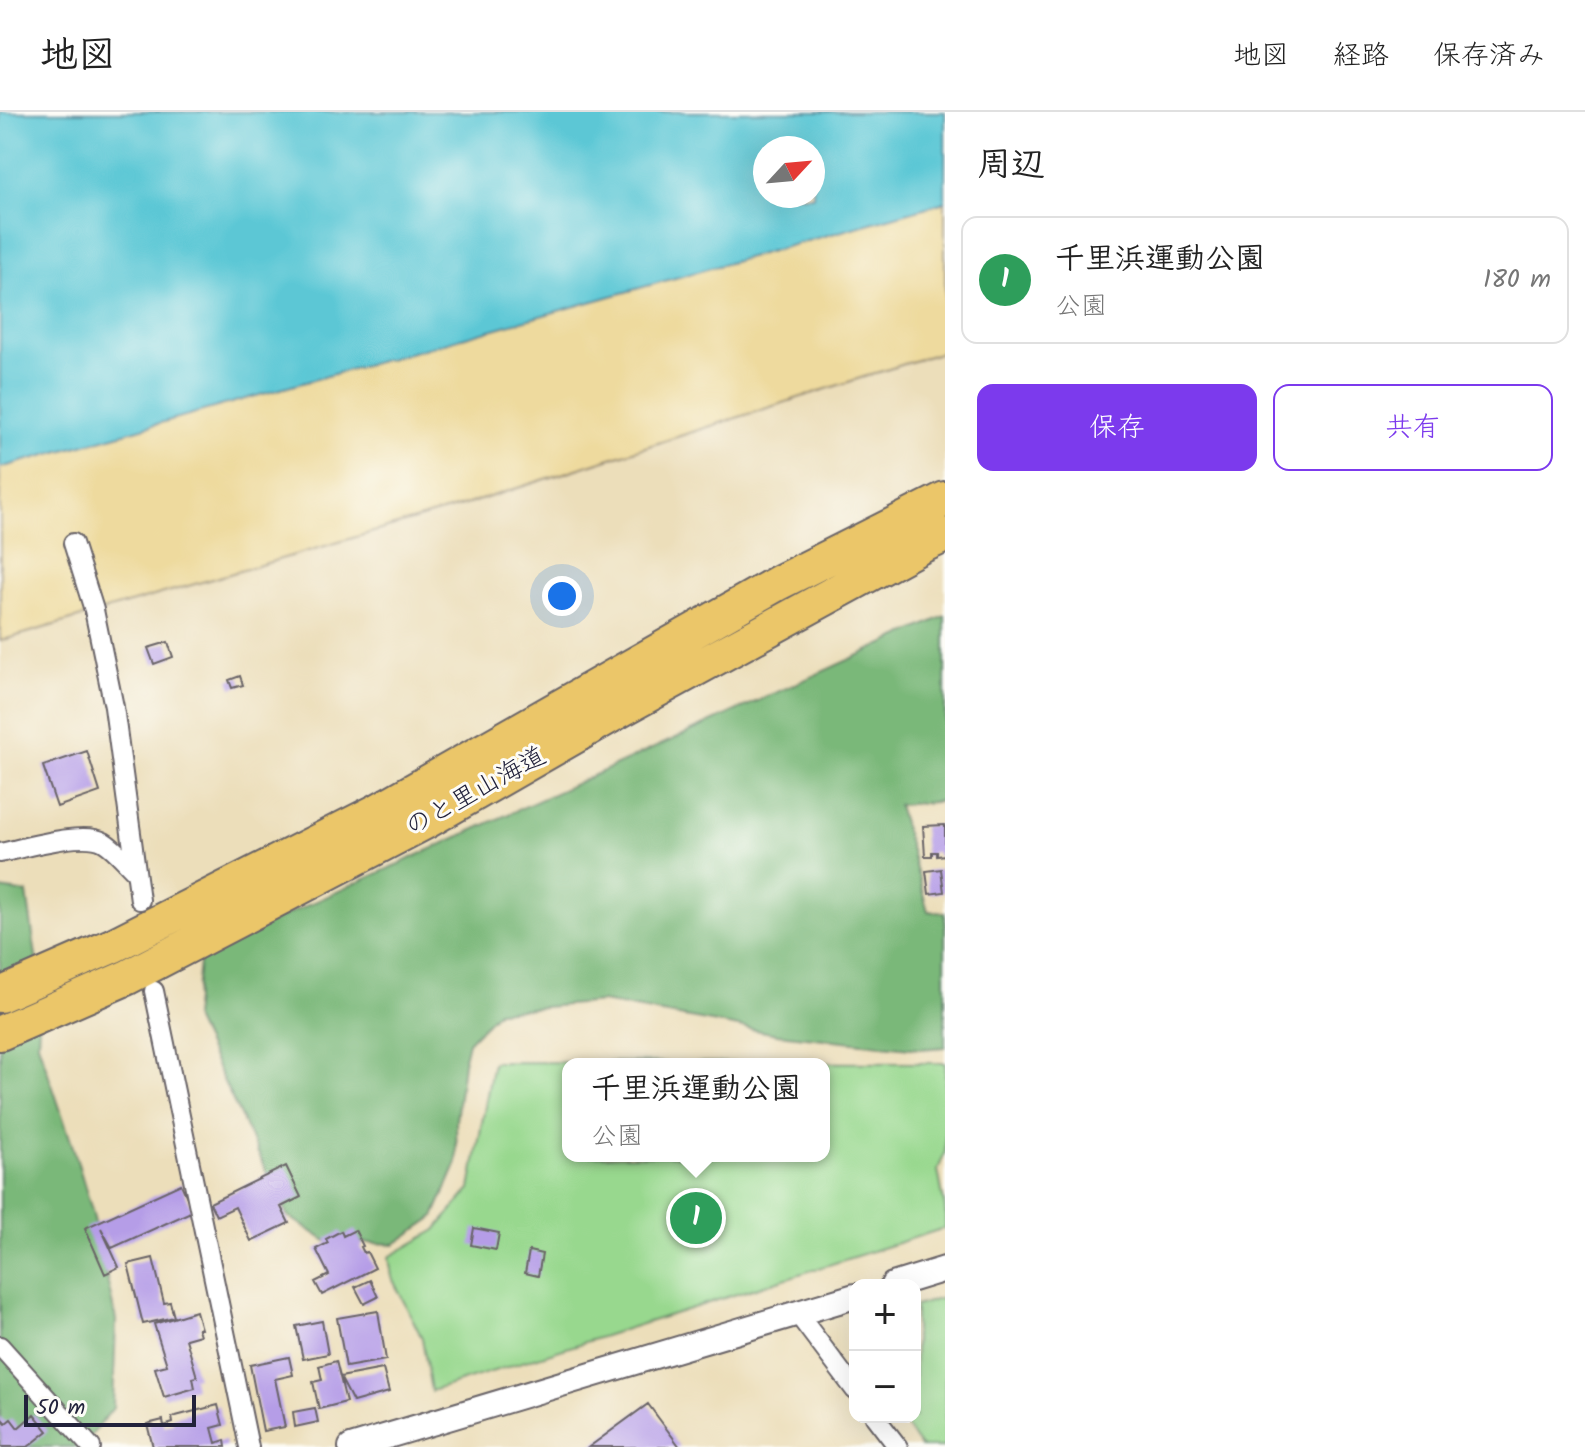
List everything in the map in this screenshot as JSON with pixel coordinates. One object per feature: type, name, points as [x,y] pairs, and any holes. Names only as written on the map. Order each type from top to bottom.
[{"type":"highway","name":"のと里山海道","points":[[0,995],[112,946],[376,812],[778,583],[945,499]]},
{"type":"highway","name":"のと里山海道","points":[[0,1033],[128,977],[425,822],[649,694],[945,535]]},
{"type":"street","points":[[73,543],[94,610],[114,707],[140,900]]},
{"type":"street","points":[[0,853],[91,837],[109,845],[136,872]]},
{"type":"street","points":[[154,991],[249,1447]]},
{"type":"street","points":[[912,1279],[945,1269]]},
{"type":"street","points":[[351,1447],[849,1298]]},
{"type":"street","points":[[797,1313],[849,1382]]},
{"type":"street","points":[[0,1346],[91,1447]]},
{"type":"street","points":[[880,1423],[898,1447]]},
{"type":"green space","points":[[945,616],[945,801],[898,805],[928,911],[945,913],[945,1047],[920,1049],[777,1034],[602,1002],[498,1011],[468,1042],[456,1121],[457,1163],[434,1217],[395,1244],[326,1241],[288,1216],[193,1017],[200,954]]},
{"type":"green space","points":[[0,889],[27,893],[41,991],[38,1043],[93,1214],[116,1320],[113,1408],[82,1447],[0,1447]]},
{"type":"green space","points":[[493,1062],[562,1062],[562,1162],[830,1162],[830,1063],[945,1063],[945,1152],[938,1170],[945,1228],[431,1391],[422,1338],[392,1278],[389,1257],[436,1230],[470,1189]]},
{"type":"green space","points":[[945,1297],[945,1447],[921,1447],[903,1423],[921,1423],[921,1304]]},
{"type":"sand","points":[[945,202],[945,351],[452,509],[0,641],[0,468]]},
{"type":"water","points":[[0,112],[945,112],[945,202],[0,468]]},
{"type":"building","points":[[168,642],[173,657],[154,664],[148,648]]},
{"type":"building","points":[[240,676],[243,685],[232,688],[229,680]]},
{"type":"building","points":[[87,751],[100,792],[57,807],[43,766]]},
{"type":"building","points":[[945,825],[945,855],[937,856],[937,852],[932,852],[932,856],[925,856],[923,826]]},
{"type":"building","points":[[941,869],[944,892],[929,894],[926,871]]},
{"type":"building","points":[[286,1166],[301,1197],[281,1207],[289,1223],[251,1241],[235,1207],[216,1216],[210,1203]]},
{"type":"building","points":[[181,1184],[193,1211],[112,1248],[101,1228],[119,1267],[105,1274],[85,1228]]},
{"type":"building","points":[[474,1228],[499,1233],[496,1250],[471,1245]]},
{"type":"building","points":[[355,1230],[364,1253],[367,1252],[375,1268],[322,1295],[315,1282],[329,1275],[316,1249],[341,1231],[343,1236]]},
{"type":"building","points":[[529,1251],[542,1254],[538,1276],[525,1273]]},
{"type":"building","points":[[153,1258],[164,1303],[170,1302],[174,1317],[143,1324],[128,1264]]},
{"type":"building","points":[[370,1280],[378,1297],[364,1304],[355,1287]]},
{"type":"building","points":[[196,1311],[200,1335],[186,1339],[197,1377],[193,1378],[195,1388],[164,1397],[155,1368],[167,1365],[154,1324]]},
{"type":"building","points":[[378,1311],[386,1360],[346,1367],[337,1318]]},
{"type":"building","points":[[322,1321],[328,1354],[303,1359],[296,1326]]},
{"type":"building","points":[[289,1357],[293,1375],[275,1379],[285,1427],[263,1431],[250,1365]]},
{"type":"building","points":[[336,1361],[346,1402],[319,1409],[313,1382],[322,1380],[319,1366]]},
{"type":"building","points":[[383,1369],[389,1392],[353,1402],[340,1377]]},
{"type":"building","points":[[648,1404],[680,1447],[589,1447]]},
{"type":"building","points":[[218,1405],[223,1425],[212,1428],[216,1443],[225,1440],[226,1447],[153,1447],[147,1424],[163,1420],[164,1426],[173,1423],[172,1417]]},
{"type":"building","points":[[315,1408],[318,1422],[295,1427],[293,1412]]},
{"type":"building","points":[[34,1414],[48,1431],[28,1447],[1,1447],[0,1417],[6,1423],[11,1419],[18,1428]]},
{"type":"place","name":"千里浜運動公園","points":[[696,1218]]}]
